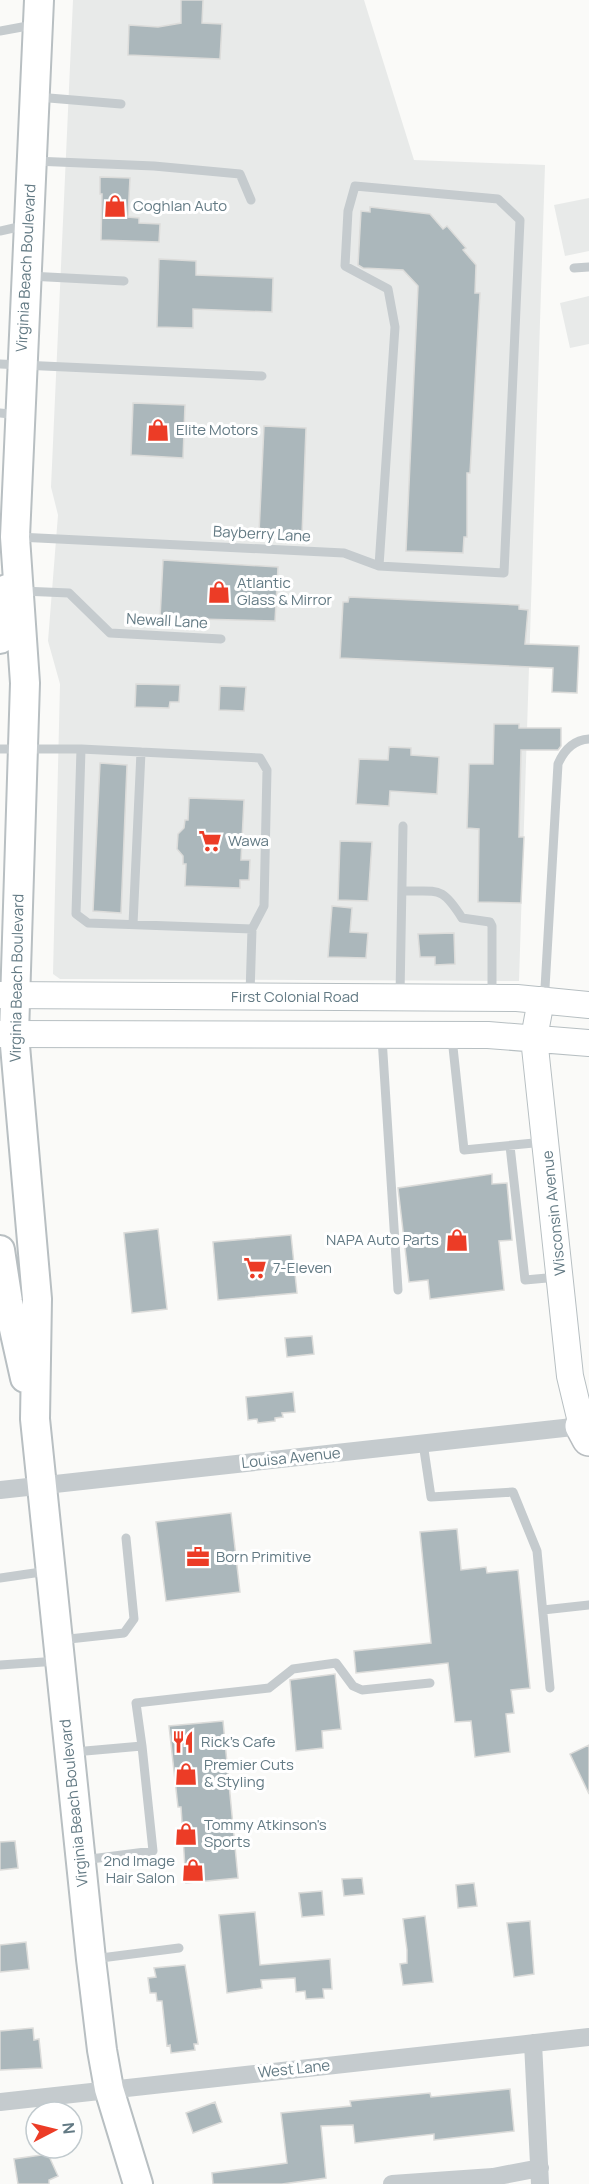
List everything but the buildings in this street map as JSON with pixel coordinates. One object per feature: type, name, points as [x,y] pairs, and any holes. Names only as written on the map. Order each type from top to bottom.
[{"type":"main road","name":"Virginia Beach Boulevard","points":[[38,12],[26,276],[11,364],[9,414],[26,683],[12,749],[7,1034],[37,1299],[35,1419],[41,1486],[91,1959],[102,2050],[110,2088],[138,2184]]},
{"type":"main road","name":"Virginia Beach Boulevard","points":[[0,639],[15,537]]},
{"type":"main road","name":"First Colonial Road","points":[[7,995],[492,998],[589,1005]]},
{"type":"main road","name":"Wisconsin Avenue","points":[[541,1000],[534,1038],[570,1376],[586,1432]]},
{"type":"main road","points":[[7,1034],[452,1035],[589,1043]]},
{"type":"main road","name":"Virginia Beach Boulevard","points":[[0,1250],[8,1302],[35,1419]]},
{"type":"street","name":"Louisa Avenue","points":[[0,1490],[423,1443],[586,1432]]},
{"type":"street","name":"West Lane","points":[[0,2102],[110,2088],[589,2037]]},
{"type":"street","points":[[392,2184],[540,2176],[533,2043]]},
{"type":"lane","points":[[0,31],[38,12]]},
{"type":"lane","points":[[35,97],[121,104]]},
{"type":"lane","points":[[32,161],[154,166],[240,174],[251,200]]},
{"type":"lane","name":"Bayberry Lane","points":[[15,537],[344,553],[379,566],[504,573],[520,219],[498,199],[355,186],[348,211],[345,266],[388,289],[395,327],[379,566]]},
{"type":"lane","points":[[0,231],[29,225]]},
{"type":"lane","points":[[574,268],[589,267]]},
{"type":"lane","points":[[26,276],[124,280]]},
{"type":"lane","points":[[11,364],[262,376]]},
{"type":"lane","name":"Newall Lane","points":[[19,591],[69,593],[110,633],[221,639]]},
{"type":"lane","points":[[541,1000],[545,988],[558,764],[563,753],[572,744],[589,739]]},
{"type":"lane","points":[[12,749],[81,749],[260,758],[267,770],[264,906],[252,928],[250,996]]},
{"type":"lane","points":[[81,749],[76,914],[88,923],[252,928]]},
{"type":"lane","points":[[133,924],[141,752]]},
{"type":"lane","points":[[400,997],[403,826]]},
{"type":"lane","points":[[402,891],[441,892],[447,895],[462,918],[490,922],[492,926],[492,998]]},
{"type":"lane","points":[[381,1035],[398,1290]]},
{"type":"lane","points":[[452,1035],[464,1150],[546,1142]]},
{"type":"lane","points":[[510,1146],[525,1280],[561,1276]]},
{"type":"lane","points":[[423,1443],[431,1497],[513,1492],[537,1551],[550,1689]]},
{"type":"lane","points":[[0,1665],[124,1633],[134,1619],[126,1538]]},
{"type":"lane","points":[[0,1578],[50,1571]]},
{"type":"lane","points":[[543,1610],[589,1605]]},
{"type":"lane","points":[[80,1860],[153,1851],[136,1703],[269,1688],[293,1669],[336,1663],[353,1686],[362,1690],[430,1683]]},
{"type":"lane","points":[[69,1753],[142,1746]]},
{"type":"lane","points":[[91,1959],[179,1948]]},
{"type":"shaded area","points":[[73,0],[364,0],[414,160],[545,165],[519,981],[60,979],[53,974],[60,684],[48,641],[58,515],[51,487]]},
{"type":"shaded area","points":[[589,198],[589,251],[565,256],[554,205]]},
{"type":"shaded area","points":[[589,296],[589,344],[570,348],[560,303]]},
{"type":"place","name":"Coghlan Auto","points":[[115,206]]},
{"type":"place","name":"Elite Motors","points":[[158,430]]},
{"type":"place","name":"Atlantic Glass & Mirror","points":[[219,592]]},
{"type":"place","name":"Wawa","points":[[210,841]]},
{"type":"place","name":"NAPA Auto Parts","points":[[457,1240]]},
{"type":"place","name":"7-Eleven","points":[[255,1268]]},
{"type":"place","name":"Born Primitive","points":[[198,1557]]},
{"type":"place","name":"Rick's Cafe","points":[[183,1742]]},
{"type":"place","name":"Premier Cuts & Styling","points":[[186,1774]]},
{"type":"place","name":"Tommy Atkinson's Sports","points":[[186,1834]]},
{"type":"place","name":"2nd Image Hair Salon","points":[[193,1870]]}]
